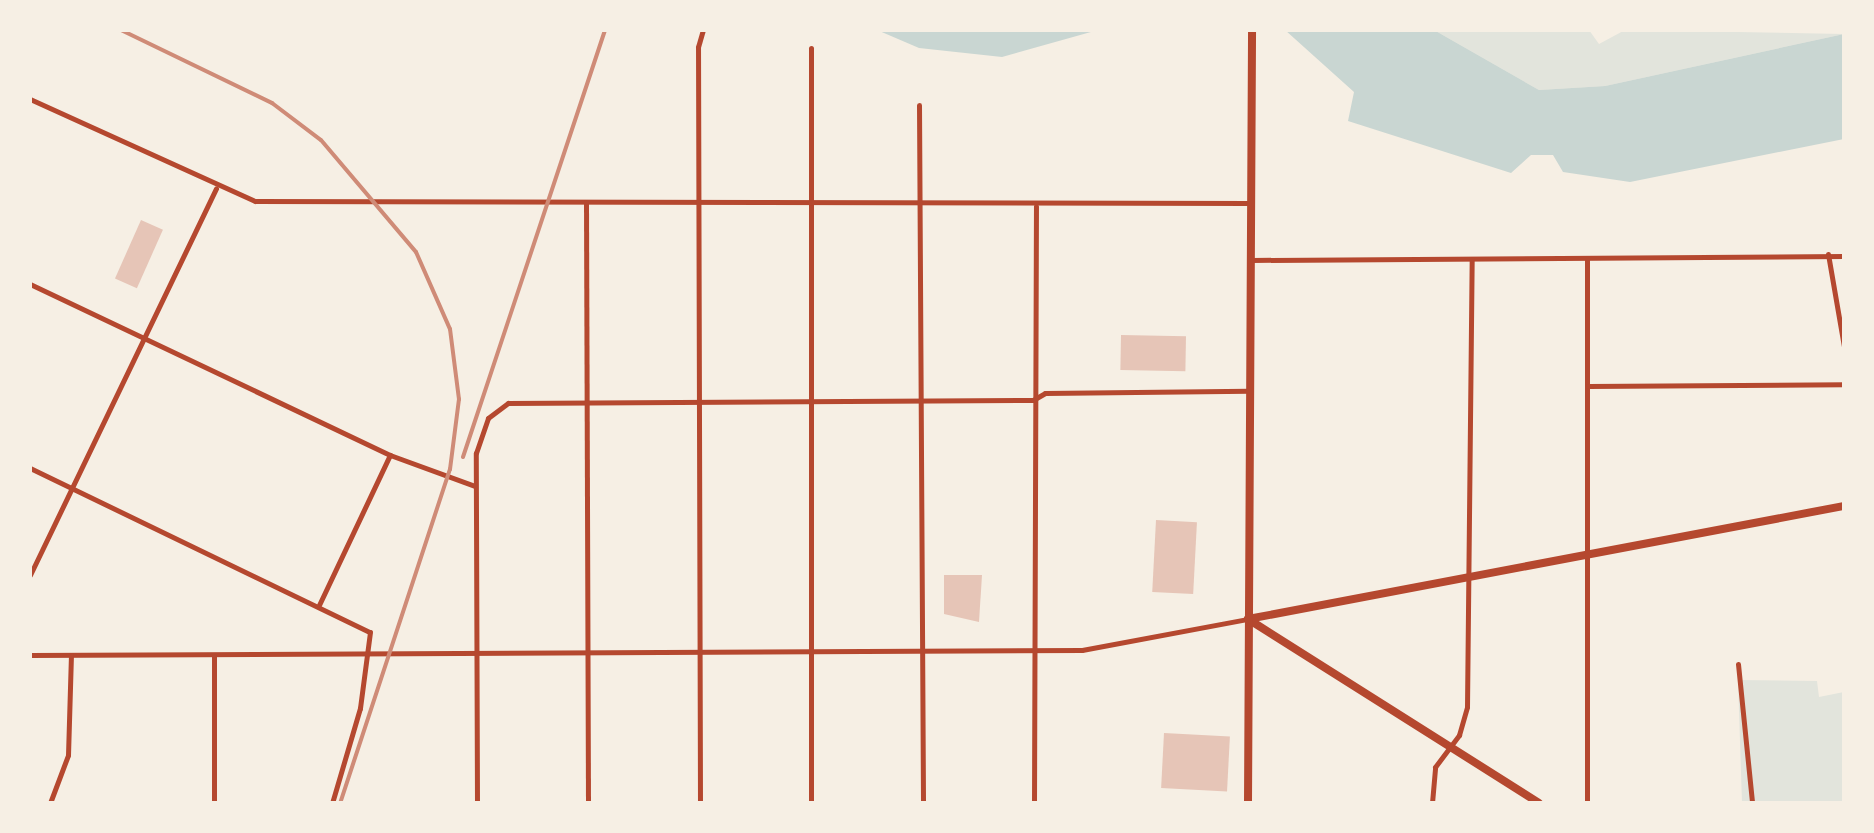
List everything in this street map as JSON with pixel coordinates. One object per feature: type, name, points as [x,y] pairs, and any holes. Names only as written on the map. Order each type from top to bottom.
[{"type":"main road","points":[[1248,803],[1252,30]]},
{"type":"main road","points":[[1248,619],[1844,506]]},
{"type":"main road","points":[[1248,619],[1539,803]]},
{"type":"street","points":[[700,803],[698,201],[703,30]]},
{"type":"street","points":[[811,48],[811,803]]},
{"type":"street","points":[[30,99],[216,188],[272,202],[1028,200],[1036,206],[1249,203]]},
{"type":"street","points":[[919,105],[922,803]]},
{"type":"street","points":[[30,575],[216,188]]},
{"type":"street","points":[[586,202],[588,803]]},
{"type":"street","points":[[1034,803],[1036,206]]},
{"type":"street","points":[[1828,254],[1844,347]]},
{"type":"street","points":[[1249,260],[1844,256]]},
{"type":"street","points":[[1587,258],[1588,803]]},
{"type":"street","points":[[1432,803],[1435,767],[1467,707],[1472,576],[1472,259]]},
{"type":"street","points":[[30,284],[390,456],[476,486]]},
{"type":"street","points":[[1588,386],[1844,384]]},
{"type":"street","points":[[477,803],[476,454],[488,418],[516,403],[1033,400],[1044,392],[1249,391]]},
{"type":"street","points":[[319,605],[390,456]]},
{"type":"street","points":[[30,468],[370,632],[360,708],[332,803]]},
{"type":"street","points":[[30,655],[1033,651],[1106,648],[1248,619]]},
{"type":"street","points":[[50,803],[68,754],[71,655]]},
{"type":"street","points":[[214,656],[214,803]]},
{"type":"street","points":[[1738,664],[1752,803]]},
{"type":"shaded area","points":[[877,30],[1098,30],[1002,57],[919,48]]},
{"type":"shaded area","points":[[1285,30],[1434,30],[1539,90],[1605,86],[1844,34],[1844,139],[1630,182],[1563,172],[1553,155],[1531,155],[1511,173],[1348,121],[1354,92]]},
{"type":"shaded area","points":[[1434,30],[1589,30],[1599,44],[1625,30],[1844,34],[1605,86],[1539,90]]},
{"type":"shaded area","points":[[1738,680],[1817,681],[1819,697],[1844,692],[1844,803],[1742,803]]},
{"type":"building","points":[[141,220],[163,230],[137,288],[115,278]]},
{"type":"building","points":[[1121,335],[1186,336],[1185,371],[1120,370]]},
{"type":"building","points":[[1156,520],[1197,522],[1193,594],[1152,592]]},
{"type":"building","points":[[944,575],[982,575],[979,622],[944,614]]},
{"type":"building","points":[[1164,733],[1230,736],[1227,791],[1161,788]]},
{"type":"railway","points":[[121,30],[272,103],[321,140],[416,252],[450,329],[459,399],[450,469],[340,803]]},
{"type":"railway","points":[[463,457],[605,30]]}]
